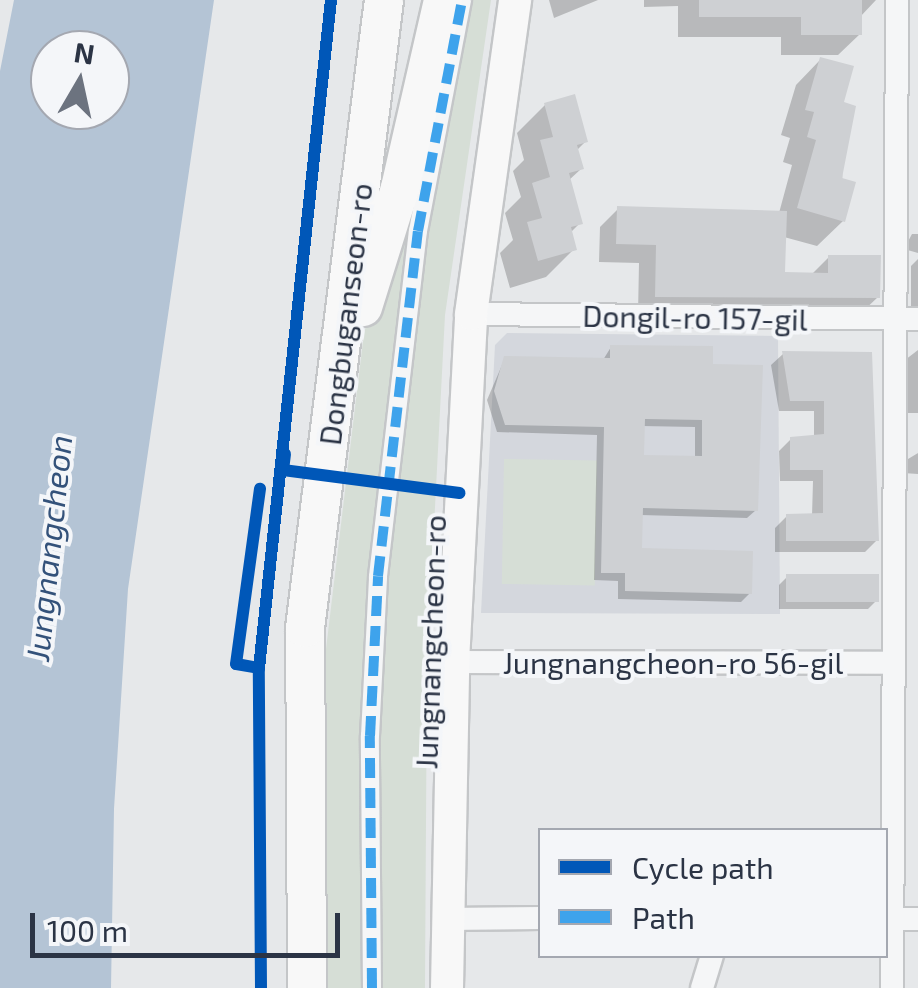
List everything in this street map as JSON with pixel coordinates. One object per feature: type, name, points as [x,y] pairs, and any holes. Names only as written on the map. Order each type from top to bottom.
[{"type":"highway","name":"Dongbuganseon-ro","points":[[307,988],[306,628],[384,0]]},
{"type":"highway","points":[[334,400],[400,188],[442,0]]},
{"type":"main road","name":"Jungnangcheon-ro","points":[[447,988],[452,662],[471,314],[515,0]]},
{"type":"street","points":[[372,988],[375,600],[416,248],[462,0]]},
{"type":"street","points":[[892,988],[889,919],[894,663],[907,319],[898,0]]},
{"type":"street","name":"Dongil-ro 157-gil","points":[[471,314],[907,319]]},
{"type":"street","name":"Jungnangcheon-ro 56-gil","points":[[452,662],[894,663]]},
{"type":"street","points":[[447,919],[538,918]]},
{"type":"street","points":[[889,919],[918,919]]},
{"type":"street","points":[[702,988],[711,958]]},
{"type":"shaded area","points":[[450,0],[491,0],[445,315],[427,661],[425,988],[322,988],[323,674],[364,333],[407,189]]},
{"type":"shaded area","points":[[507,333],[778,336],[780,614],[481,613],[495,345]]},
{"type":"shaded area","points":[[504,459],[597,461],[595,586],[502,584]]},
{"type":"water","name":"Jungnangcheon","points":[[14,0],[214,0],[128,589],[114,809],[111,988],[0,988],[0,71]]},
{"type":"building","points":[[699,0],[862,0],[862,35],[801,35],[801,17],[699,17]]},
{"type":"building","points":[[820,57],[854,66],[844,102],[856,106],[842,178],[856,182],[845,222],[797,208],[816,140],[807,137],[814,112],[805,110]]},
{"type":"building","points":[[575,94],[588,142],[577,145],[584,169],[569,173],[583,224],[571,227],[577,250],[538,261],[527,222],[542,218],[532,183],[550,177],[540,140],[553,137],[544,103]]},
{"type":"building","points":[[617,206],[787,211],[785,272],[828,273],[828,255],[881,255],[880,298],[655,297],[656,245],[616,244]]},
{"type":"building","points":[[610,345],[713,346],[713,364],[763,365],[758,511],[643,508],[642,548],[753,551],[752,594],[625,591],[625,573],[601,573],[604,427],[505,425],[494,391],[504,356],[610,358]],"holes":[[[645,419],[702,420],[702,456],[644,455]]]},
{"type":"building","points":[[782,351],[872,352],[879,541],[786,541],[786,514],[823,513],[823,470],[790,470],[790,437],[824,434],[824,401],[790,401]]},
{"type":"building","points":[[786,574],[879,574],[879,602],[786,602]]},
{"type":"marked path","points":[[372,988],[370,736],[378,576],[418,231],[462,0]]},
{"type":"cycle path","points":[[261,988],[259,668],[331,0]]},
{"type":"cycle path","points":[[285,454],[283,470],[460,493]]},
{"type":"cycle path","points":[[259,668],[236,664],[260,489]]}]
